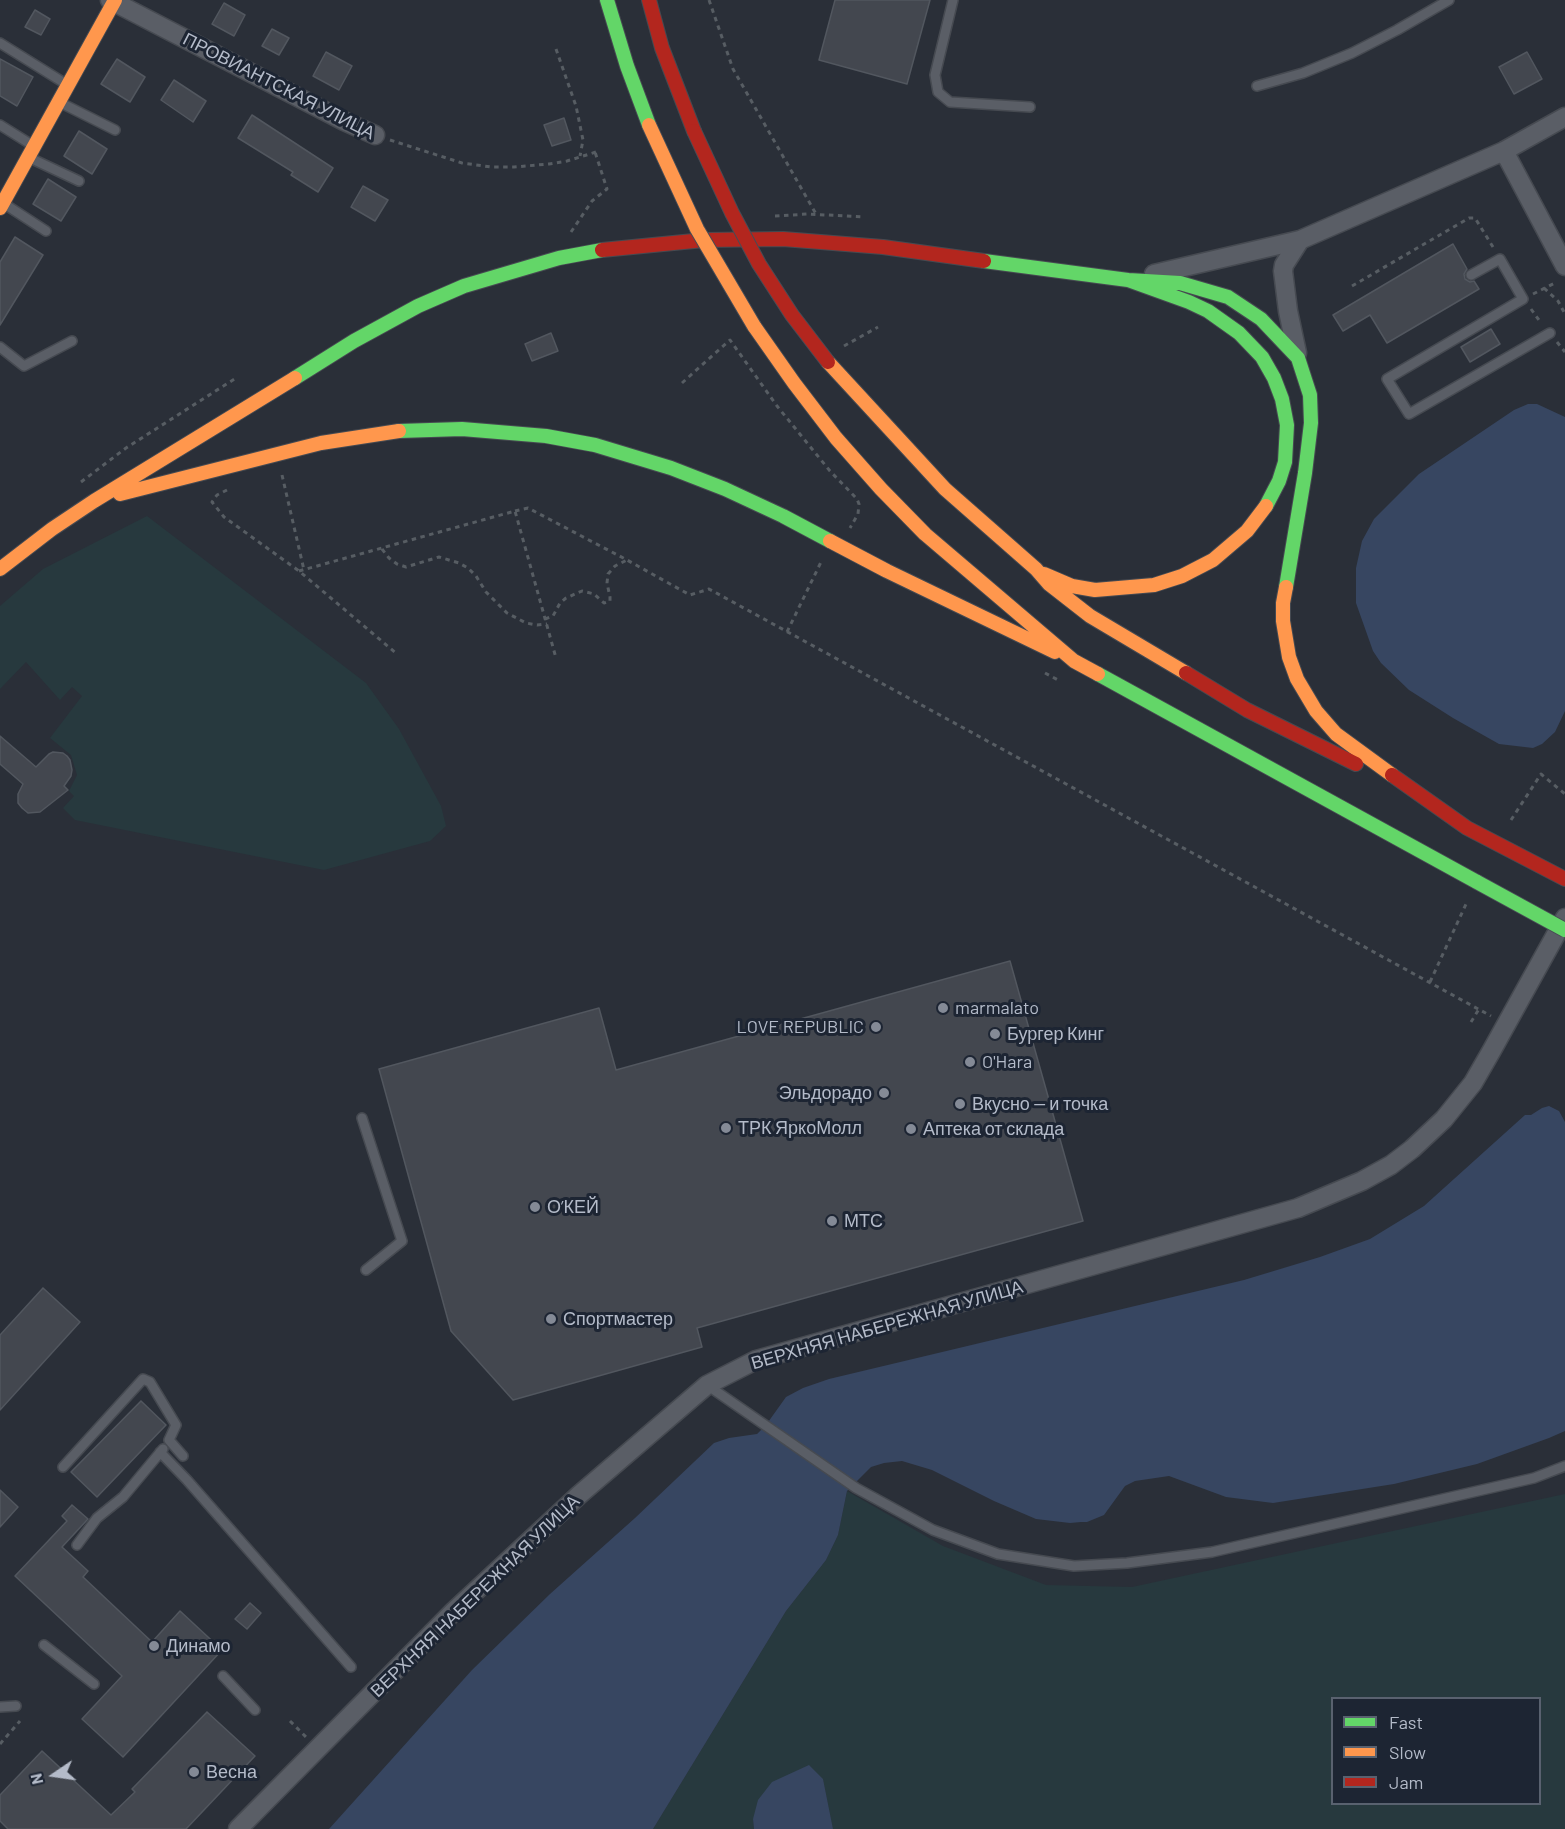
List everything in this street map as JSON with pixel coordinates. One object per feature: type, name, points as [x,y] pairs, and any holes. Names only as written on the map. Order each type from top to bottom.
[{"type":"main road","points":[[607,0],[627,66],[672,177],[697,229],[754,326],[836,438],[880,489],[925,534],[1074,661]]},
{"type":"main road","points":[[649,0],[666,58],[694,131],[732,213],[759,264],[792,315],[828,362],[945,489],[1049,584],[1090,616],[1248,710],[1422,797]]},
{"type":"main road","points":[[1,205],[113,1]]},
{"type":"main road","points":[[0,569],[52,529],[94,501],[354,341],[418,306],[464,286],[559,258],[601,250],[655,244],[704,240],[783,239],[883,247],[1128,280],[1180,283],[1228,297],[1262,319],[1298,358],[1310,395],[1311,423],[1283,603],[1283,621],[1289,657],[1297,679],[1316,711],[1336,734],[1467,828],[1565,879]]},
{"type":"main road","points":[[1035,569],[1072,586],[1095,590],[1154,585],[1182,576],[1213,560],[1248,531],[1270,501],[1285,462],[1287,425],[1282,399],[1274,378],[1262,357],[1225,321],[1208,311],[1128,280]]},
{"type":"main road","points":[[94,501],[312,445],[397,431],[451,429],[504,431],[594,445],[671,468],[708,482],[783,516],[888,571],[1074,661],[1565,930]]},
{"type":"street","name":"ПРОВИАНТСКАЯ УЛИЦА","points":[[113,1],[375,135]]},
{"type":"street","points":[[1128,280],[1300,240],[1504,151],[1565,117]]},
{"type":"street","points":[[1504,151],[1565,266]]},
{"type":"street","points":[[1298,358],[1288,311],[1283,271],[1284,265],[1300,240]]},
{"type":"street","name":"ВЕРХНЯЯ НАБЕРЕЖНАЯ УЛИЦА","points":[[238,1829],[454,1611],[579,1495],[707,1385],[756,1360],[1288,1211],[1352,1186],[1391,1165],[1444,1119],[1473,1083],[1565,917]]},
{"type":"lane","points":[[953,0],[935,75],[938,92],[950,102],[1030,106]]},
{"type":"lane","points":[[1257,86],[1303,73],[1353,53],[1449,0]]},
{"type":"lane","points":[[0,43],[68,85]]},
{"type":"lane","points":[[59,102],[116,130]]},
{"type":"lane","points":[[0,125],[31,151],[79,181]]},
{"type":"lane","points":[[1,205],[46,231]]},
{"type":"lane","points":[[1471,275],[1500,259],[1523,299],[1387,379],[1409,414],[1550,333]]},
{"type":"lane","points":[[0,347],[24,366],[72,340]]},
{"type":"lane","points":[[362,1118],[402,1241],[366,1270]]},
{"type":"lane","points":[[63,1467],[143,1379],[150,1382],[176,1425],[170,1440],[123,1497],[97,1518],[77,1545]]},
{"type":"lane","points":[[707,1385],[856,1488],[933,1530],[998,1554],[1074,1566],[1127,1563],[1212,1552],[1534,1478],[1565,1466]]},
{"type":"lane","points":[[170,1440],[183,1456]]},
{"type":"lane","points":[[160,1452],[351,1667]]},
{"type":"lane","points":[[44,1645],[94,1684]]},
{"type":"lane","points":[[224,1676],[255,1710]]},
{"type":"lane","points":[[0,1707],[16,1706]]},
{"type":"path","points":[[709,0],[733,69],[816,214]]},
{"type":"path","points":[[556,49],[576,106],[583,140],[580,157],[596,152],[607,189],[592,201],[571,232]]},
{"type":"path","name":"ПРОВИАНТСКАЯ УЛИЦА","points":[[375,135],[462,163],[491,167],[549,164],[580,157]]},
{"type":"path","points":[[773,216],[816,214],[864,217]]},
{"type":"path","points":[[1352,286],[1469,218],[1475,218],[1500,259]]},
{"type":"path","points":[[1565,277],[1523,299],[1565,352]]},
{"type":"path","points":[[1544,288],[1558,301],[1565,314]]},
{"type":"path","points":[[843,347],[878,327]]},
{"type":"path","points":[[682,383],[730,340],[777,406],[857,499],[858,514],[846,535]]},
{"type":"path","points":[[72,488],[126,448],[236,378]]},
{"type":"path","points":[[280,466],[301,571]]},
{"type":"path","points":[[234,487],[218,495],[212,502],[224,517],[301,571],[397,654]]},
{"type":"path","points":[[301,571],[528,508],[690,595],[709,589],[1507,1024]]},
{"type":"path","points":[[515,511],[556,658]]},
{"type":"path","points":[[382,548],[389,558],[406,567],[439,557],[459,563],[476,576],[486,592],[507,613],[526,623],[537,625],[553,616],[560,603],[582,591],[594,594],[604,603],[610,601],[608,574],[615,566],[627,560]]},
{"type":"path","points":[[787,632],[825,553]]},
{"type":"path","points":[[1511,820],[1541,774],[1565,794]]},
{"type":"path","points":[[1430,982],[1468,899]]},
{"type":"path","points":[[1471,1022],[1479,1009]]},
{"type":"path","points":[[0,1744],[20,1721]]},
{"type":"shaded area","points":[[147,516],[366,683],[399,729],[441,806],[446,826],[430,841],[324,870],[75,820],[63,808],[74,796],[69,791],[77,775],[71,755],[50,738],[82,696],[72,687],[60,700],[26,662],[0,689],[0,606],[43,569]]},
{"type":"shaded area","points":[[847,1491],[943,1546],[1046,1585],[1132,1587],[1565,1494],[1565,1829],[833,1829],[823,1779],[753,1819],[754,1829],[653,1829],[786,1611],[826,1560],[838,1535]]},
{"type":"water","points":[[1528,404],[1537,404],[1565,417],[1565,711],[1555,732],[1542,744],[1533,748],[1499,744],[1409,690],[1381,663],[1373,651],[1356,603],[1356,568],[1362,541],[1374,519],[1419,474],[1514,410]]},
{"type":"water","points":[[1549,1106],[1559,1111],[1565,1122],[1565,1431],[1477,1464],[1394,1484],[1273,1503],[1226,1497],[1169,1476],[1135,1481],[1125,1486],[1104,1515],[1087,1522],[1070,1523],[1036,1519],[932,1470],[902,1461],[871,1467],[847,1491],[838,1535],[826,1560],[786,1611],[653,1829],[329,1829],[472,1670],[550,1594],[714,1443],[729,1438],[757,1434],[786,1397],[829,1379],[1244,1280],[1370,1239],[1424,1206],[1525,1115],[1531,1115]]},
{"type":"water","points":[[809,1765],[823,1779],[833,1829],[754,1829],[753,1819],[758,1800],[772,1782]]},
{"type":"building","points":[[835,0],[930,0],[907,84],[819,60]]},
{"type":"building","points":[[224,3],[245,15],[234,36],[212,24]]},
{"type":"building","points":[[35,10],[50,19],[41,35],[25,27]]},
{"type":"building","points":[[272,29],[289,38],[279,55],[262,46]]},
{"type":"building","points":[[326,52],[352,66],[339,90],[313,76]]},
{"type":"building","points":[[1527,52],[1542,79],[1514,94],[1499,67]]},
{"type":"building","points":[[0,59],[33,77],[17,106],[0,96]]},
{"type":"building","points":[[117,59],[145,77],[130,102],[101,84]]},
{"type":"building","points":[[174,80],[206,101],[193,122],[161,100]]},
{"type":"building","points":[[252,115],[333,168],[318,192],[291,175],[293,172],[238,138]]},
{"type":"building","points":[[564,118],[571,140],[552,146],[544,125]]},
{"type":"building","points":[[79,131],[107,149],[92,174],[64,156]]},
{"type":"building","points":[[48,179],[76,197],[61,221],[33,204]]},
{"type":"building","points":[[363,186],[388,200],[375,221],[351,207]]},
{"type":"building","points":[[15,237],[43,255],[0,325],[0,262]]},
{"type":"building","points":[[1453,244],[1467,269],[1464,274],[1465,279],[1470,282],[1474,281],[1479,289],[1387,343],[1370,315],[1343,331],[1333,315]]},
{"type":"building","points":[[1491,329],[1500,344],[1470,362],[1461,347]]},
{"type":"building","points":[[551,333],[558,351],[532,361],[525,344]]},
{"type":"building","points":[[0,736],[36,767],[53,752],[67,756],[72,770],[64,786],[68,790],[40,812],[28,813],[18,803],[18,794],[23,784],[0,764]]},
{"type":"building","name":"ТРК ЯркоМолл","points":[[1010,961],[1083,1221],[697,1328],[702,1347],[513,1400],[451,1331],[379,1069],[599,1008],[616,1070]]},
{"type":"building","points":[[43,1288],[80,1322],[0,1410],[0,1335]]},
{"type":"building","points":[[141,1401],[166,1425],[97,1497],[71,1472]]},
{"type":"building","points":[[0,1490],[18,1507],[0,1527]]},
{"type":"building","name":"Динамо","points":[[72,1505],[88,1519],[62,1547],[88,1571],[83,1577],[152,1642],[180,1611],[222,1650],[123,1757],[82,1719],[122,1676],[15,1576],[67,1521],[62,1516]]},
{"type":"building","points":[[250,1603],[261,1613],[247,1629],[235,1619]]},
{"type":"building","name":"Весна","points":[[207,1712],[255,1756],[186,1829],[8,1829],[0,1821],[0,1795],[42,1751],[111,1815],[135,1792],[132,1789]]},
{"type":"traffic: fast","points":[[607,0],[627,66],[649,125]]},
{"type":"traffic: fast","points":[[295,378],[354,341],[418,306],[464,286],[559,258],[602,250]]},
{"type":"traffic: fast","points":[[984,261],[1128,280],[1208,311],[1239,333],[1262,357],[1274,378],[1282,399],[1287,425],[1285,462],[1279,481],[1266,506]]},
{"type":"traffic: fast","points":[[1128,280],[1180,283],[1228,297],[1261,319],[1298,358],[1310,395],[1311,423],[1286,587]]},
{"type":"traffic: fast","points":[[399,431],[462,429],[546,436],[595,445],[671,468],[725,489],[830,541]]},
{"type":"traffic: fast","points":[[1098,674],[1477,882]]},
{"type":"traffic: fast","points":[[1477,882],[1565,930]]},
{"type":"traffic: slow","points":[[0,208],[115,0]]},
{"type":"traffic: slow","points":[[649,125],[697,229],[754,326]]},
{"type":"traffic: slow","points":[[754,326],[836,438],[925,534],[1074,661],[1098,674]]},
{"type":"traffic: slow","points":[[828,362],[945,489],[1036,569],[1049,584],[1090,616],[1186,673]]},
{"type":"traffic: slow","points":[[0,569],[52,529],[94,501],[295,378]]},
{"type":"traffic: slow","points":[[120,494],[321,443],[399,431]]},
{"type":"traffic: slow","points":[[1044,574],[1072,586],[1095,590],[1154,585],[1182,576],[1213,560],[1247,531],[1266,506]]},
{"type":"traffic: slow","points":[[830,541],[1055,652]]},
{"type":"traffic: slow","points":[[1286,587],[1283,621],[1289,657],[1297,679],[1316,711],[1336,734],[1392,775]]},
{"type":"traffic: jam","points":[[649,0],[662,48],[694,131]]},
{"type":"traffic: jam","points":[[694,131],[732,213],[759,264],[792,315],[828,362]]},
{"type":"traffic: jam","points":[[602,250],[704,240],[783,239],[883,247],[984,261]]},
{"type":"traffic: jam","points":[[1186,673],[1247,710],[1356,764]]},
{"type":"traffic: jam","points":[[1392,775],[1467,828],[1565,879]]},
{"type":"place","name":"marmalato","points":[[943,1008]]},
{"type":"place","name":"LOVE REPUBLIC","points":[[876,1027]]},
{"type":"place","name":"Бургер Кинг","points":[[995,1034]]},
{"type":"place","name":"O'Hara","points":[[970,1062]]},
{"type":"place","name":"Эльдорадо","points":[[884,1093]]},
{"type":"place","name":"Вкусно — и точка","points":[[960,1104]]},
{"type":"place","name":"ТРК ЯркоМолл","points":[[726,1128]]},
{"type":"place","name":"Аптека от склада","points":[[911,1129]]},
{"type":"place","name":"О’КЕЙ","points":[[535,1207]]},
{"type":"place","name":"МТС","points":[[832,1221]]},
{"type":"place","name":"Спортмастер","points":[[551,1319]]},
{"type":"place","name":"Динамо","points":[[154,1646]]},
{"type":"place","name":"Весна","points":[[194,1772]]}]
